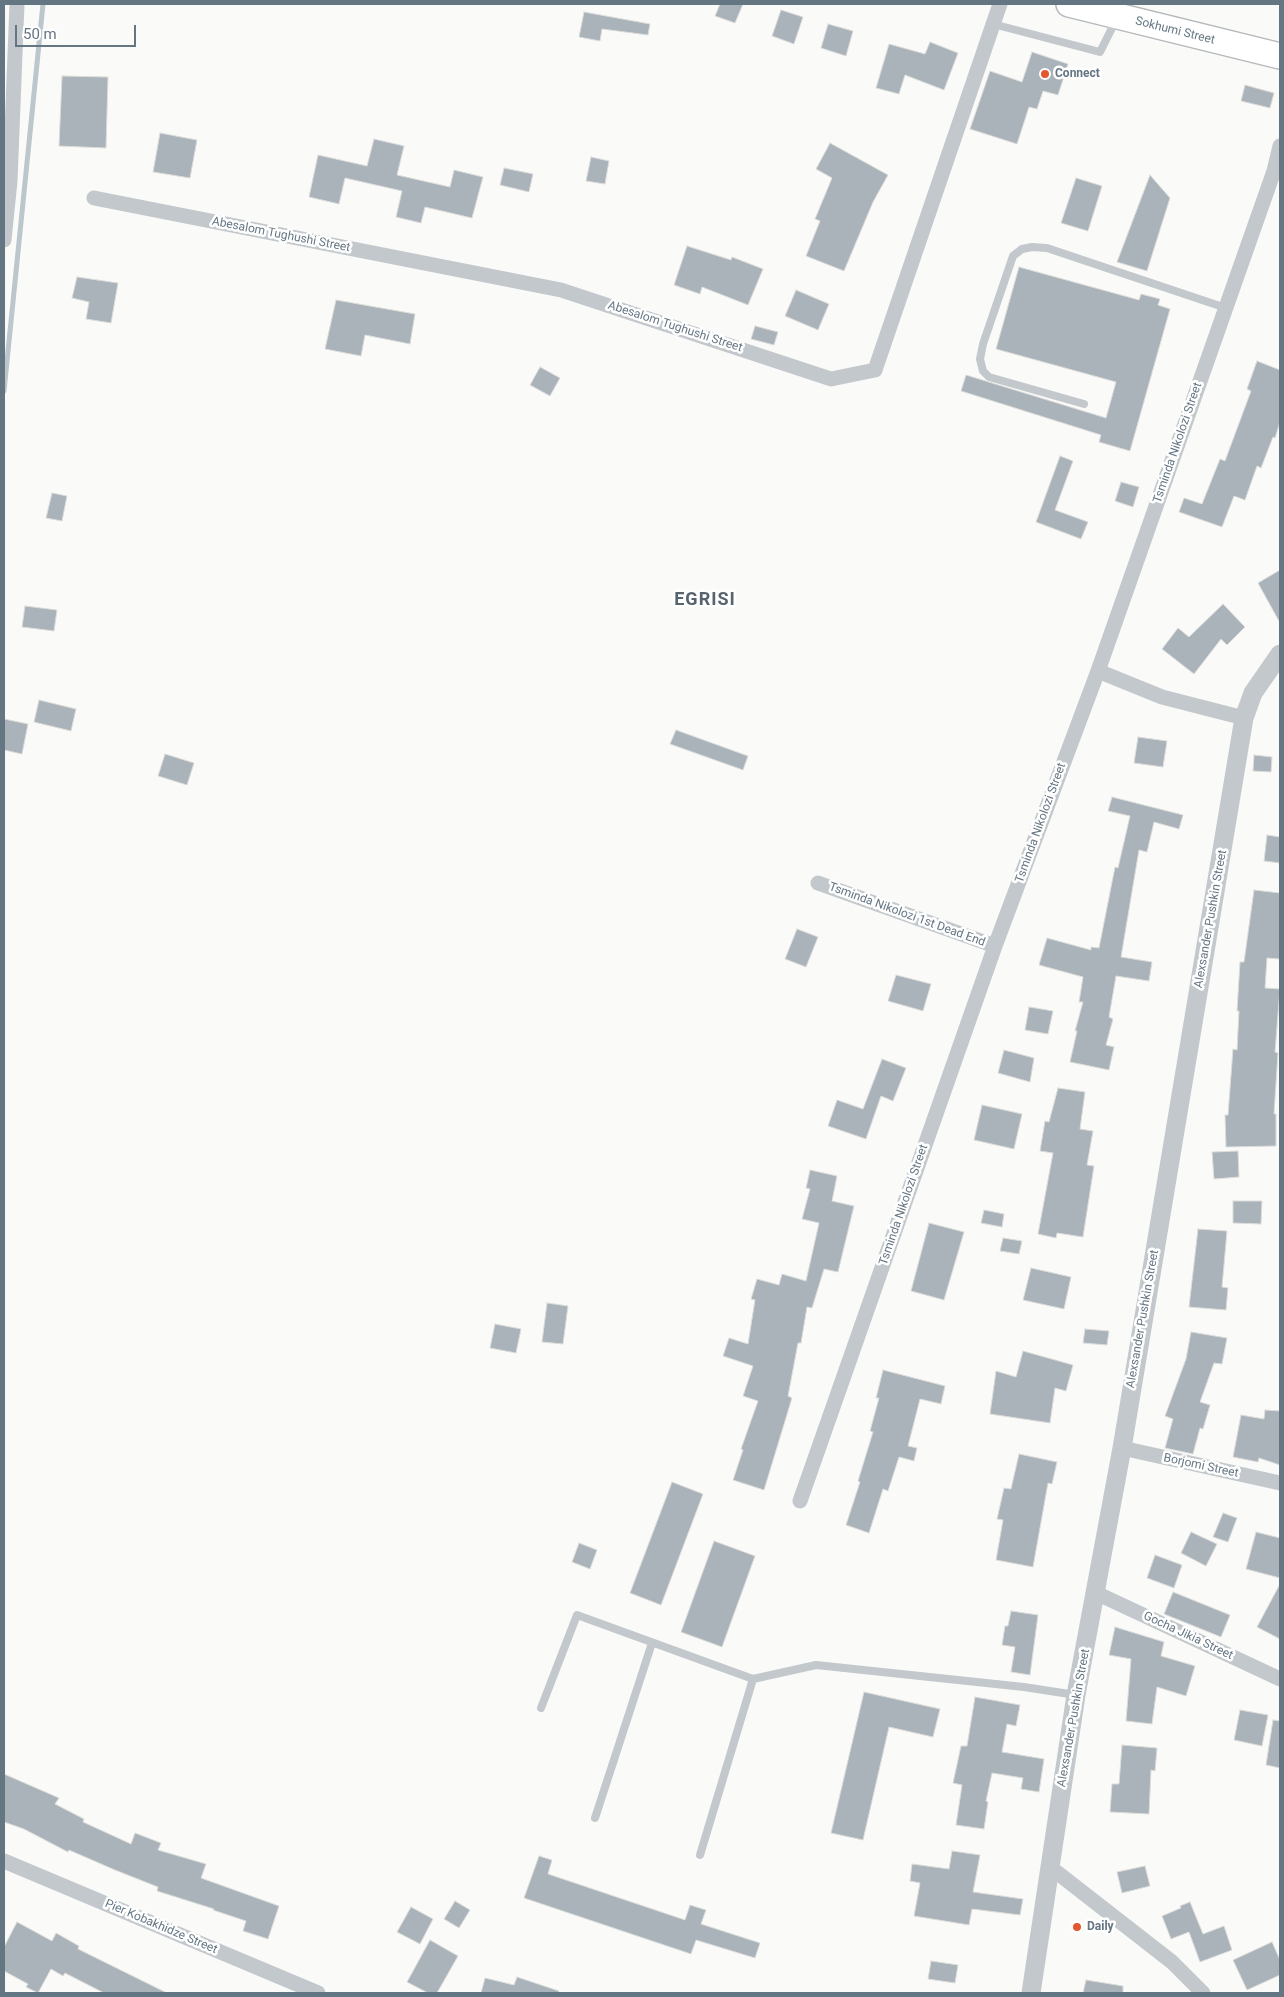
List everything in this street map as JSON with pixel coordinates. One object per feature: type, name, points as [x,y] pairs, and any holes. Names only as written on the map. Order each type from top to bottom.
[{"type":"highway","name":"Sokhumi Street","points":[[1069,4],[1280,56]]},
{"type":"street","points":[[4,240],[10,180],[17,4]]},
{"type":"street","name":"Abesalom Tughushi Street","points":[[94,198],[561,290],[832,379],[876,370],[1000,4]]},
{"type":"street","name":"Tsminda Nikolozi Street","points":[[800,1501],[995,946],[1098,671],[1274,171],[1280,146]]},
{"type":"street","name":"Alexsander Pushkin Street","points":[[1031,1993],[1076,1695],[1122,1448],[1244,718],[1253,693],[1280,654]]},
{"type":"street","points":[[1098,671],[1162,697],[1244,718]]},
{"type":"street","name":"Tsminda Nikolozi 1st Dead End","points":[[818,883],[995,946]]},
{"type":"street","name":"Borjomi Street","points":[[1122,1448],[1280,1483]]},
{"type":"street","name":"Gocha Jikia Street","points":[[1096,1593],[1280,1679]]},
{"type":"street","name":"Pier Kobakhidze Street","points":[[4,1861],[318,1993]]},
{"type":"street","points":[[1050,1867],[1172,1962],[1203,1993]]},
{"type":"lane","points":[[994,24],[1100,52],[1117,16]]},
{"type":"lane","points":[[1084,404],[989,377],[983,371],[980,359],[983,344],[1013,256],[1022,249],[1032,246],[1047,248],[1226,308]]},
{"type":"lane","points":[[541,1708],[577,1615],[753,1679],[816,1665],[1024,1687],[1076,1695]]},
{"type":"lane","points":[[596,1818],[652,1643]]},
{"type":"lane","points":[[700,1855],[753,1679]]},
{"type":"building","points":[[720,4],[743,4],[735,23],[715,16]]},
{"type":"building","points":[[781,10],[803,17],[794,44],[772,36]]},
{"type":"building","points":[[584,12],[650,24],[648,35],[602,29],[600,41],[579,37]]},
{"type":"building","points":[[828,24],[853,31],[846,56],[821,48]]},
{"type":"building","points":[[930,42],[958,53],[944,90],[905,75],[899,94],[876,88],[889,44],[925,54]]},
{"type":"building","points":[[1032,52],[1068,64],[1058,95],[1043,91],[1037,109],[1029,107],[1017,144],[970,129],[990,71],[1022,82]]},
{"type":"building","points":[[62,76],[108,77],[106,148],[59,146]]},
{"type":"building","points":[[1245,85],[1274,93],[1270,108],[1241,101]]},
{"type":"building","points":[[160,133],[197,140],[190,178],[153,172]]},
{"type":"building","points":[[374,139],[404,146],[397,175],[450,187],[454,170],[483,177],[472,218],[425,207],[421,223],[396,217],[402,191],[345,178],[339,204],[309,197],[318,155],[367,166]]},
{"type":"building","points":[[830,143],[888,175],[873,202],[844,271],[806,256],[820,221],[815,219],[832,178],[816,169]]},
{"type":"building","points":[[591,157],[609,161],[605,184],[586,181]]},
{"type":"building","points":[[504,168],[533,174],[529,192],[500,185]]},
{"type":"building","points":[[1150,175],[1170,198],[1147,271],[1117,262]]},
{"type":"building","points":[[1076,178],[1102,186],[1088,231],[1061,223]]},
{"type":"building","points":[[687,246],[731,260],[732,257],[763,269],[748,305],[702,287],[700,294],[674,285]]},
{"type":"building","points":[[1019,267],[1139,300],[1141,294],[1160,299],[1158,305],[1170,309],[1130,451],[1099,442],[1101,435],[961,391],[966,375],[1106,418],[1116,382],[996,349]]},
{"type":"building","points":[[77,277],[118,283],[111,323],[86,319],[89,302],[72,298]]},
{"type":"building","points":[[796,290],[829,304],[818,330],[785,316]]},
{"type":"building","points":[[336,300],[415,314],[410,344],[365,335],[361,356],[325,349]]},
{"type":"building","points":[[755,326],[778,332],[774,345],[751,339]]},
{"type":"building","points":[[1257,361],[1280,370],[1280,422],[1261,468],[1257,466],[1245,500],[1234,496],[1222,527],[1179,512],[1184,498],[1202,504],[1220,459],[1225,461],[1251,391],[1247,389]]},
{"type":"building","points":[[540,367],[560,378],[550,396],[530,385]]},
{"type":"building","points":[[1060,456],[1073,461],[1055,510],[1088,522],[1081,539],[1036,522]]},
{"type":"building","points":[[1121,482],[1139,487],[1133,507],[1115,501]]},
{"type":"building","points":[[52,493],[67,496],[62,521],[46,518]]},
{"type":"building","points":[[1280,570],[1280,623],[1258,583]]},
{"type":"building","points":[[1223,604],[1245,627],[1227,645],[1221,639],[1194,674],[1162,649],[1178,628],[1189,637]]},
{"type":"building","points":[[25,606],[57,610],[54,631],[22,627]]},
{"type":"building","points":[[39,700],[76,709],[71,731],[34,722]]},
{"type":"building","points":[[4,719],[28,724],[22,754],[4,750]]},
{"type":"building","points":[[676,730],[748,756],[743,770],[670,744]]},
{"type":"building","points":[[1138,737],[1167,741],[1163,767],[1134,763]]},
{"type":"building","points":[[165,754],[194,763],[187,785],[158,776]]},
{"type":"building","points":[[1254,755],[1272,757],[1271,772],[1253,771]]},
{"type":"building","points":[[1112,797],[1183,815],[1179,829],[1154,822],[1147,852],[1139,850],[1121,957],[1152,962],[1149,981],[1116,976],[1109,1017],[1113,1019],[1106,1045],[1114,1047],[1109,1070],[1070,1062],[1077,1031],[1075,1031],[1083,1002],[1079,1002],[1083,977],[1039,965],[1047,938],[1091,950],[1091,947],[1099,948],[1115,867],[1118,868],[1130,816],[1108,811]]},
{"type":"building","points":[[1267,835],[1280,837],[1280,863],[1264,861]]},
{"type":"building","points":[[1254,890],[1280,893],[1280,959],[1267,958],[1265,988],[1280,989],[1275,1052],[1278,1053],[1274,1114],[1276,1114],[1276,1146],[1226,1147],[1225,1115],[1228,1115],[1233,1049],[1237,1050],[1240,962],[1244,962]]},
{"type":"building","points":[[797,929],[818,937],[806,967],[785,959]]},
{"type":"building","points":[[896,975],[931,984],[923,1011],[888,1001]]},
{"type":"building","points":[[1029,1007],[1053,1011],[1048,1034],[1025,1030]]},
{"type":"building","points":[[1004,1050],[1034,1058],[1030,1082],[998,1073]]},
{"type":"building","points":[[882,1059],[906,1068],[893,1101],[881,1096],[866,1139],[828,1126],[837,1100],[863,1109]]},
{"type":"building","points":[[1058,1088],[1085,1092],[1080,1129],[1093,1131],[1087,1165],[1094,1166],[1083,1237],[1057,1233],[1056,1238],[1038,1234],[1053,1153],[1040,1151],[1045,1121],[1049,1122]]},
{"type":"building","points":[[982,1105],[1022,1114],[1014,1149],[974,1140]]},
{"type":"building","points":[[1238,1151],[1239,1177],[1214,1179],[1212,1152]]},
{"type":"building","points":[[810,1170],[837,1176],[832,1201],[854,1206],[838,1272],[824,1269],[812,1308],[807,1307],[801,1343],[798,1343],[788,1396],[792,1398],[764,1490],[733,1480],[743,1450],[741,1449],[758,1401],[743,1396],[753,1366],[723,1356],[729,1338],[748,1344],[755,1300],[751,1299],[757,1279],[779,1285],[782,1274],[806,1281],[819,1223],[802,1219],[810,1189],[806,1188]]},
{"type":"building","points":[[1233,1201],[1262,1201],[1261,1224],[1233,1223]]},
{"type":"building","points":[[984,1210],[1004,1214],[1002,1227],[981,1223]]},
{"type":"building","points":[[929,1223],[964,1232],[944,1300],[911,1291]]},
{"type":"building","points":[[1198,1229],[1227,1231],[1222,1287],[1228,1288],[1226,1310],[1189,1307]]},
{"type":"building","points":[[1003,1238],[1022,1241],[1019,1254],[1000,1251]]},
{"type":"building","points":[[1031,1268],[1071,1277],[1064,1309],[1023,1300]]},
{"type":"building","points":[[547,1303],[568,1306],[563,1344],[542,1342]]},
{"type":"building","points":[[495,1324],[521,1329],[516,1353],[490,1348]]},
{"type":"building","points":[[1085,1329],[1109,1331],[1107,1345],[1083,1343]]},
{"type":"building","points":[[1191,1332],[1227,1338],[1222,1364],[1214,1363],[1200,1402],[1210,1405],[1203,1429],[1200,1428],[1193,1454],[1165,1448],[1173,1419],[1165,1416],[1186,1359]]},
{"type":"building","points":[[1023,1351],[1073,1365],[1066,1391],[1055,1388],[1050,1423],[990,1414],[996,1371],[1016,1377]]},
{"type":"building","points":[[883,1370],[945,1386],[941,1404],[920,1399],[908,1446],[917,1448],[914,1461],[899,1457],[888,1491],[883,1489],[869,1533],[846,1525],[873,1432],[870,1431],[879,1398],[876,1398]]},
{"type":"building","points":[[1265,1410],[1280,1411],[1280,1465],[1259,1458],[1258,1462],[1233,1457],[1241,1415],[1264,1419]]},
{"type":"building","points":[[1019,1454],[1057,1462],[1052,1484],[1048,1483],[1033,1567],[996,1560],[1003,1520],[997,1519],[1004,1488],[1011,1489]]},
{"type":"building","points":[[672,1482],[703,1494],[661,1605],[630,1593]]},
{"type":"building","points":[[1223,1513],[1237,1518],[1228,1542],[1213,1537]]},
{"type":"building","points":[[1191,1532],[1217,1544],[1206,1566],[1181,1553]]},
{"type":"building","points":[[1256,1532],[1280,1538],[1280,1578],[1246,1569]]},
{"type":"building","points":[[714,1541],[755,1556],[722,1647],[681,1632]]},
{"type":"building","points":[[579,1543],[597,1550],[590,1569],[572,1562]]},
{"type":"building","points":[[1155,1555],[1182,1565],[1174,1588],[1147,1578]]},
{"type":"building","points":[[1280,1584],[1280,1639],[1257,1627]]},
{"type":"building","points":[[1173,1592],[1230,1615],[1221,1637],[1164,1614]]},
{"type":"building","points":[[1011,1611],[1038,1615],[1030,1675],[1011,1672],[1015,1647],[1002,1645],[1005,1626],[1008,1626]]},
{"type":"building","points":[[1115,1627],[1164,1642],[1161,1656],[1195,1666],[1186,1696],[1157,1687],[1152,1724],[1126,1721],[1131,1659],[1109,1655]]},
{"type":"building","points":[[864,1692],[940,1709],[933,1737],[889,1727],[863,1840],[831,1833]]},
{"type":"building","points":[[975,1697],[1020,1705],[1016,1726],[1007,1724],[1002,1752],[1044,1759],[1039,1792],[1021,1789],[1023,1778],[992,1773],[986,1801],[988,1802],[984,1829],[956,1825],[962,1785],[953,1783],[961,1746],[967,1746]]},
{"type":"building","points":[[1240,1710],[1268,1715],[1262,1746],[1234,1740]]},
{"type":"building","points":[[1273,1720],[1280,1721],[1280,1768],[1266,1765]]},
{"type":"building","points":[[1122,1745],[1157,1748],[1155,1771],[1151,1770],[1149,1814],[1110,1812],[1112,1784],[1119,1784]]},
{"type":"building","points":[[4,1774],[59,1798],[55,1804],[84,1819],[83,1822],[131,1844],[135,1833],[161,1843],[158,1850],[206,1864],[201,1878],[279,1906],[268,1939],[243,1931],[246,1921],[157,1891],[158,1887],[69,1850],[68,1852],[24,1829],[4,1822]]},
{"type":"building","points":[[952,1851],[980,1855],[973,1892],[1023,1899],[1020,1915],[972,1909],[969,1925],[914,1916],[920,1883],[910,1881],[912,1864],[949,1869]]},
{"type":"building","points":[[539,1856],[552,1860],[548,1874],[685,1920],[690,1905],[706,1910],[701,1924],[760,1943],[755,1958],[696,1940],[691,1954],[524,1898]]},
{"type":"building","points":[[1145,1866],[1150,1886],[1122,1893],[1117,1872]]},
{"type":"building","points":[[455,1901],[470,1910],[459,1928],[444,1919]]},
{"type":"building","points":[[1190,1902],[1203,1934],[1224,1926],[1232,1950],[1200,1962],[1189,1932],[1171,1939],[1162,1916]]},
{"type":"building","points":[[411,1907],[433,1919],[420,1944],[397,1932]]},
{"type":"building","points":[[17,1922],[52,1941],[56,1933],[79,1946],[78,1949],[167,1993],[104,1993],[65,1973],[63,1976],[51,1969],[38,1993],[26,1987],[28,1984],[4,1971],[4,1947]]},
{"type":"building","points":[[430,1940],[458,1956],[437,1993],[428,1993],[407,1982]]},
{"type":"building","points":[[1272,1942],[1280,1960],[1280,1975],[1247,1990],[1233,1960]]},
{"type":"building","points":[[931,1961],[958,1965],[955,1983],[928,1979]]},
{"type":"building","points":[[517,1977],[559,1991],[558,1993],[481,1993],[485,1978],[514,1985]]},
{"type":"building","points":[[1086,1980],[1123,1986],[1123,1993],[1083,1993]]},
{"type":"waterway","points":[[4,391],[43,4]]},
{"type":"place","name":"Connect","points":[[1045,74]]},
{"type":"place","name":"Daily","points":[[1077,1927]]},
{"type":"district","name":"EGRISI","points":[[705,600]]}]
